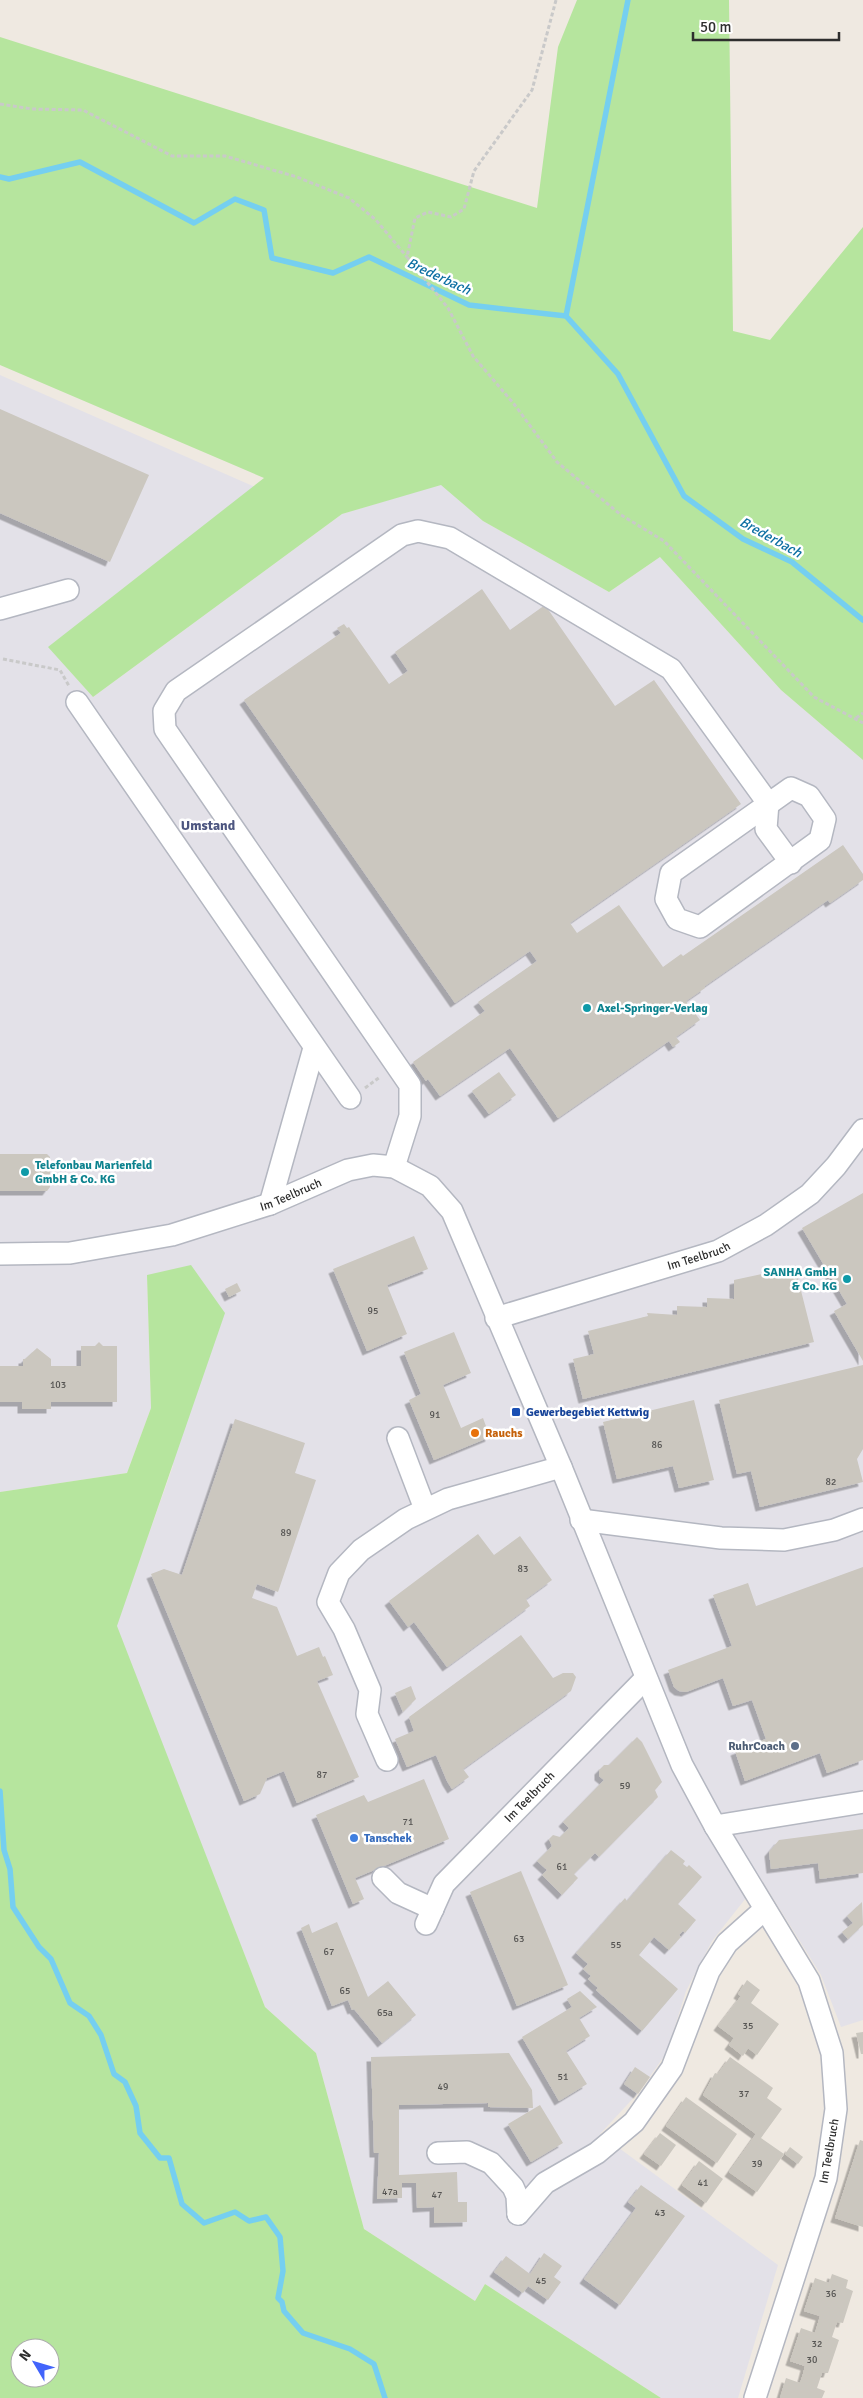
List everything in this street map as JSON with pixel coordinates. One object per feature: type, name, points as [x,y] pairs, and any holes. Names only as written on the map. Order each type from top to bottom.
[{"type":"street","points":[[394,1167],[410,1116],[410,1085],[165,728],[164,711],[176,691],[402,535],[418,531],[450,538],[671,669],[768,803],[766,829],[791,863]]},
{"type":"street","points":[[0,609],[68,590]]},
{"type":"street","points":[[77,702],[350,1098]]},
{"type":"street","points":[[790,788],[809,796],[824,819],[820,840],[791,863],[700,927],[677,919],[666,900],[671,873],[768,803],[790,788]]},
{"type":"street","points":[[270,1204],[314,1048]]},
{"type":"street","name":"Im Teelbruch","points":[[496,1318],[718,1251],[766,1225],[810,1194],[836,1166],[863,1130]]},
{"type":"street","name":"Im Teelbruch","points":[[0,1254],[70,1253],[136,1243],[172,1235],[270,1204],[348,1170],[373,1165],[394,1167],[430,1186],[452,1211],[561,1467],[682,1765],[715,1826],[809,1981],[832,2054],[836,2110],[826,2178],[755,2398]]},
{"type":"street","points":[[398,1438],[425,1509]]},
{"type":"street","points":[[387,1760],[367,1714],[370,1690],[344,1629],[328,1602],[339,1573],[361,1550],[406,1519],[425,1509],[448,1499],[561,1467]]},
{"type":"street","points":[[581,1520],[721,1538],[784,1540],[834,1530],[863,1519]]},
{"type":"street","name":"Im Teelbruch","points":[[383,1878],[398,1893],[429,1917],[444,1884],[646,1678]]},
{"type":"street","points":[[715,1826],[863,1802]]},
{"type":"street","points":[[438,2153],[467,2152],[491,2163],[513,2187],[518,2214],[545,2183],[597,2153],[634,2122],[672,2068],[709,1971],[727,1943],[765,1909]]},
{"type":"path","points":[[407,257],[415,218],[428,212],[451,217],[464,209],[474,171],[532,90],[556,0]]},
{"type":"path","points":[[0,104],[32,109],[82,110],[172,156],[225,156],[297,177],[349,198],[376,220],[448,308],[472,356],[514,404],[557,462],[621,515],[664,541],[814,697],[863,723]]},
{"type":"path","points":[[3,659],[60,670],[77,702]]},
{"type":"path","points":[[856,718],[863,713]]},
{"type":"path","points":[[350,1098],[397,1065]]},
{"type":"shaded area","points":[[0,375],[255,487],[49,647],[93,697],[342,514],[441,484],[483,521],[609,592],[660,557],[781,690],[863,760],[863,2020],[841,2027],[821,1975],[761,1879],[712,1941],[686,1991],[667,2052],[639,2092],[600,2134],[778,2265],[738,2398],[661,2398],[485,2284],[475,2301],[364,2229],[316,2053],[265,2007],[116,1626],[173,1466],[147,1275],[151,1408],[127,1473],[0,1492]]},
{"type":"green space","points":[[577,0],[729,0],[733,331],[770,340],[863,227],[863,760],[781,690],[660,557],[609,592],[483,521],[441,485],[342,514],[93,697],[48,647],[264,478],[0,365],[0,37],[537,208],[558,47]]},
{"type":"green space","points":[[191,1265],[225,1313],[117,1626],[265,2007],[316,2053],[364,2229],[475,2301],[485,2284],[661,2398],[0,2398],[0,1492],[127,1473],[151,1408],[147,1275]]},
{"type":"building","points":[[0,409],[149,475],[110,562],[0,513]]},
{"type":"building","points":[[482,589],[510,630],[545,605],[615,706],[654,680],[741,804],[570,923],[577,933],[619,905],[663,967],[681,954],[683,956],[843,845],[863,874],[863,880],[830,903],[828,900],[686,1001],[700,1020],[676,1037],[680,1042],[673,1047],[669,1041],[558,1118],[510,1048],[440,1096],[428,1079],[426,1081],[413,1062],[485,1011],[478,1002],[537,961],[530,951],[455,1003],[244,700],[341,633],[337,628],[344,624],[347,628],[349,627],[389,684],[408,671],[395,652]]},
{"type":"building","points":[[499,1072],[516,1095],[489,1114],[472,1091]]},
{"type":"building","name":"Telefonbau Marienfeld GmbH & Co. KG","points":[[0,1154],[47,1154],[50,1157],[50,1187],[47,1191],[0,1191]]},
{"type":"building","name":"SANHA GmbH & Co. KG","points":[[863,1193],[863,1361],[834,1311],[847,1304],[802,1228]]},
{"type":"building","points":[[414,1236],[428,1269],[387,1285],[407,1334],[367,1351],[333,1269]]},
{"type":"building","points":[[795,1267],[814,1342],[583,1399],[573,1359],[594,1354],[588,1331],[648,1316],[647,1313],[677,1315],[677,1306],[707,1307],[707,1298],[734,1299],[734,1280]]},
{"type":"building","points":[[237,1283],[241,1291],[229,1297],[225,1289]]},
{"type":"building","points":[[454,1332],[471,1373],[443,1385],[461,1428],[483,1418],[490,1437],[434,1460],[409,1400],[421,1394],[404,1352]]},
{"type":"building","points":[[99,1342],[103,1346],[117,1346],[117,1402],[51,1402],[51,1409],[22,1409],[22,1402],[0,1402],[0,1366],[23,1366],[23,1359],[37,1348],[51,1359],[51,1366],[81,1366],[81,1346],[95,1346]]},
{"type":"building","points":[[863,1365],[863,1449],[857,1459],[863,1482],[760,1507],[751,1471],[737,1474],[719,1400]]},
{"type":"building","points":[[694,1400],[714,1480],[679,1488],[673,1466],[617,1479],[603,1422]]},
{"type":"building","points":[[235,1419],[305,1443],[295,1473],[316,1480],[278,1592],[257,1584],[252,1598],[277,1607],[297,1656],[319,1647],[323,1657],[325,1656],[333,1675],[317,1681],[359,1777],[297,1803],[284,1771],[267,1778],[260,1794],[244,1801],[151,1574],[164,1569],[182,1575]]},
{"type":"building","points":[[478,1534],[494,1555],[520,1536],[552,1580],[526,1599],[530,1606],[447,1667],[414,1622],[408,1627],[389,1601]]},
{"type":"building","points":[[863,1567],[863,1760],[827,1773],[820,1753],[745,1781],[735,1751],[766,1739],[752,1700],[733,1706],[723,1678],[686,1692],[679,1691],[674,1687],[668,1670],[732,1646],[713,1595],[748,1583],[756,1606]]},
{"type":"building","points":[[521,1635],[553,1678],[563,1673],[573,1673],[576,1677],[571,1691],[463,1769],[469,1777],[452,1789],[436,1755],[407,1767],[395,1739],[414,1731],[409,1717]]},
{"type":"building","points":[[411,1686],[416,1699],[403,1712],[395,1693]]},
{"type":"building","points":[[637,1737],[642,1742],[662,1782],[655,1790],[658,1797],[599,1857],[595,1853],[574,1874],[578,1878],[562,1895],[542,1875],[547,1870],[537,1861],[552,1846],[549,1839],[553,1835],[560,1837],[569,1828],[563,1822],[604,1780],[599,1776],[599,1770],[604,1765],[609,1765]]},
{"type":"building","points":[[424,1779],[449,1839],[355,1878],[364,1899],[353,1904],[316,1815],[364,1795],[368,1802]]},
{"type":"building","points":[[863,1829],[863,1873],[820,1879],[818,1863],[771,1869],[769,1852],[779,1840]]},
{"type":"building","points":[[671,1850],[685,1861],[683,1864],[687,1867],[689,1865],[702,1877],[678,1904],[696,1920],[685,1933],[683,1931],[679,1935],[681,1937],[669,1950],[654,1937],[639,1955],[678,1989],[642,2031],[596,1990],[598,1988],[588,1979],[591,1976],[583,1969],[588,1964],[576,1953],[625,1898],[627,1901]]},
{"type":"building","points":[[521,1871],[568,1985],[517,2006],[470,1892]]},
{"type":"building","points":[[862,1902],[863,1925],[848,1939],[842,1932],[853,1923],[847,1916]]},
{"type":"building","points":[[337,1922],[368,1997],[388,1981],[416,2015],[382,2043],[354,2009],[352,2010],[348,2000],[332,2006],[301,1928],[309,1924],[312,1933]]},
{"type":"building","points":[[747,1980],[760,1990],[751,2003],[779,2024],[757,2055],[748,2048],[743,2056],[729,2045],[734,2038],[718,2026],[741,1996],[738,1994]]},
{"type":"building","points":[[580,1991],[597,2007],[579,2018],[590,2036],[566,2051],[587,2084],[559,2101],[522,2037],[572,2007],[567,1999]]},
{"type":"building","points":[[863,2032],[863,2054],[861,2054],[856,2033]]},
{"type":"building","points":[[509,2053],[532,2090],[533,2108],[488,2107],[488,2103],[399,2105],[399,2175],[457,2172],[458,2202],[467,2202],[467,2222],[434,2223],[434,2207],[417,2208],[416,2183],[402,2183],[402,2198],[377,2199],[379,2153],[374,2153],[371,2057]]},
{"type":"building","points":[[730,2057],[773,2088],[767,2098],[782,2109],[761,2138],[784,2154],[757,2192],[729,2172],[756,2134],[703,2095],[715,2073],[718,2074]]},
{"type":"building","points":[[635,2067],[650,2077],[638,2094],[624,2084]]},
{"type":"building","points":[[686,2097],[737,2134],[717,2163],[666,2126]]},
{"type":"building","points":[[540,2105],[563,2143],[531,2162],[508,2124]]},
{"type":"building","points":[[660,2133],[676,2145],[661,2166],[644,2154]]},
{"type":"building","points":[[860,2140],[863,2141],[863,2227],[835,2218]]},
{"type":"building","points":[[790,2147],[803,2157],[798,2164],[785,2154]]},
{"type":"building","points":[[699,2161],[723,2179],[706,2203],[682,2185]]},
{"type":"building","points":[[641,2185],[685,2216],[620,2305],[584,2279],[636,2208],[628,2202]]},
{"type":"building","points":[[544,2253],[562,2266],[554,2277],[561,2282],[548,2300],[528,2286],[523,2293],[494,2272],[506,2256],[530,2274]]},
{"type":"building","points":[[832,2274],[848,2280],[846,2288],[853,2291],[843,2323],[837,2322],[832,2337],[839,2340],[828,2373],[822,2373],[817,2388],[825,2391],[822,2398],[780,2398],[786,2378],[800,2383],[803,2374],[805,2366],[790,2361],[801,2328],[815,2333],[820,2316],[804,2311],[815,2278],[829,2283]]},
{"type":"waterway","points":[[566,316],[628,0]]},
{"type":"waterway","name":"Brederbach","points":[[0,177],[9,179],[80,162],[194,223],[235,199],[264,210],[272,258],[333,273],[369,257],[469,305],[566,316],[618,374],[684,496],[743,539],[792,562],[863,620]]},
{"type":"waterway","points":[[0,1791],[4,1850],[10,1869],[13,1907],[39,1947],[51,1959],[70,2003],[89,2016],[101,2035],[114,2074],[125,2082],[136,2106],[140,2133],[160,2158],[169,2158],[182,2204],[204,2223],[235,2212],[249,2221],[266,2217],[280,2237],[283,2271],[278,2298],[282,2302],[284,2311],[303,2333],[350,2349],[374,2364],[385,2398]]},
{"type":"place","name":"Axel-Springer-Verlag","points":[[587,1008]]},
{"type":"place","name":"Telefonbau Marienfeld GmbH & Co. KG","points":[[25,1172]]},
{"type":"place","name":"SANHA GmbH & Co. KG","points":[[847,1279]]},
{"type":"place","name":"Gewerbegebiet Kettwig","points":[[516,1412]]},
{"type":"place","name":"Rauchs","points":[[475,1433]]},
{"type":"place","name":"RuhrCoach","points":[[795,1746]]},
{"type":"place","name":"Tanschek","points":[[354,1838]]},
{"type":"district","name":"Umstand","points":[[208,825]]}]
